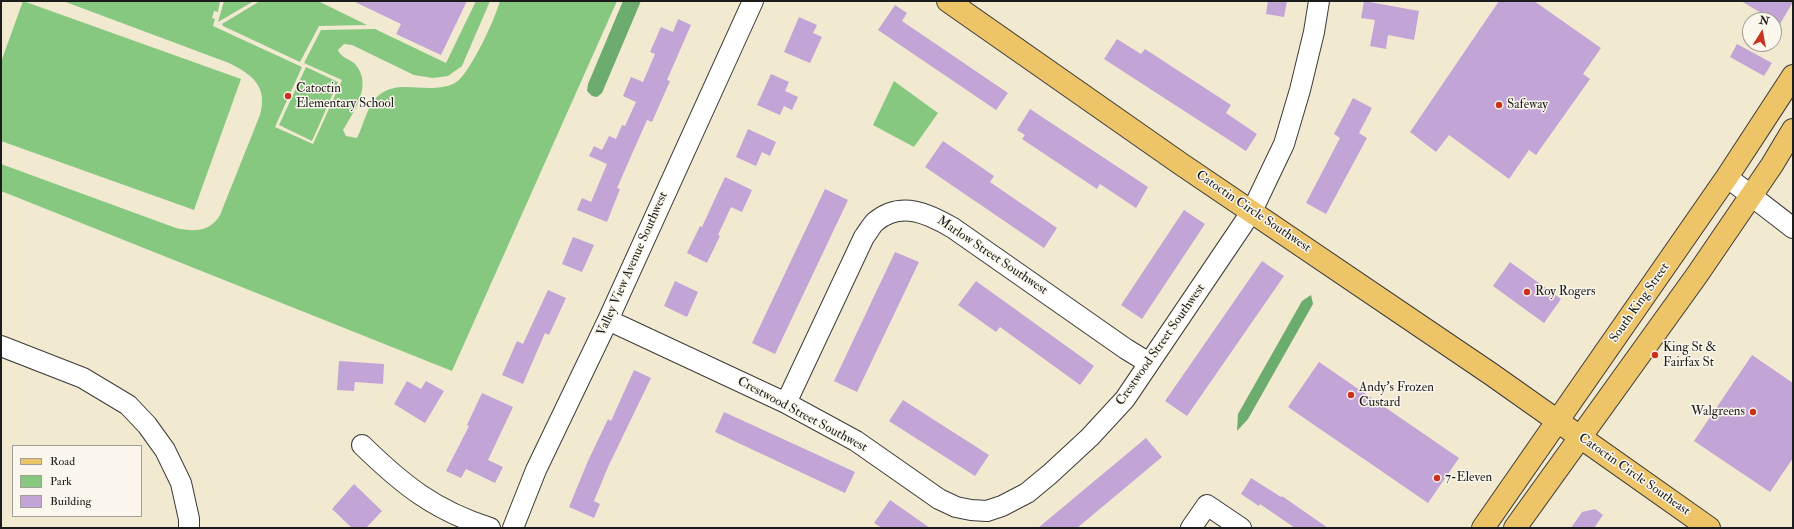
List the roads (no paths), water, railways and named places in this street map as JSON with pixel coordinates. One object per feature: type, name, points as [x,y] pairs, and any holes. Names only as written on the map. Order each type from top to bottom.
[{"type":"main road","name":"Catoctin Circle Southwest","points":[[949,1],[1252,212],[1491,374],[1557,423]]},
{"type":"main road","name":"South King Street","points":[[1483,528],[1727,177],[1793,76]]},
{"type":"main road","points":[[1515,528],[1696,275],[1772,165],[1793,130]]},
{"type":"main road","name":"Catoctin Circle Southeast","points":[[1557,423],[1580,437],[1709,528]]},
{"type":"street","name":"Valley View Avenue Southwest","points":[[513,528],[536,470],[608,320],[753,1]]},
{"type":"street","name":"Crestwood Street Southwest","points":[[608,320],[786,403],[856,441],[939,499],[956,507],[987,511],[1002,506],[1027,493],[1050,474],[1090,437],[1125,399],[1252,212],[1284,144],[1302,83],[1314,32],[1319,1]]},
{"type":"street","points":[[1727,177],[1793,228]]},
{"type":"street","name":"Marlow Street Southwest","points":[[786,403],[864,237],[875,222],[891,213],[911,210],[930,215],[953,228],[1126,349],[1149,363]]},
{"type":"street","points":[[1,346],[83,378],[128,405],[147,425],[165,450],[180,483],[189,519],[189,528]]},
{"type":"street","points":[[362,444],[400,481],[424,499],[451,514],[490,528]]},
{"type":"street","points":[[1191,528],[1207,505],[1241,528]]},
{"type":"place","name":"Catoctin Elementary School","points":[[288,96]]},
{"type":"place","name":"Safeway","points":[[1499,105]]},
{"type":"place","name":"Roy Rogers","points":[[1527,292]]},
{"type":"place","name":"King St & Fairfax St","points":[[1655,355]]},
{"type":"place","name":"Andy's Frozen Custard","points":[[1351,395]]},
{"type":"place","name":"Walgreens","points":[[1753,412]]},
{"type":"place","name":"7-Eleven","points":[[1437,478]]}]
